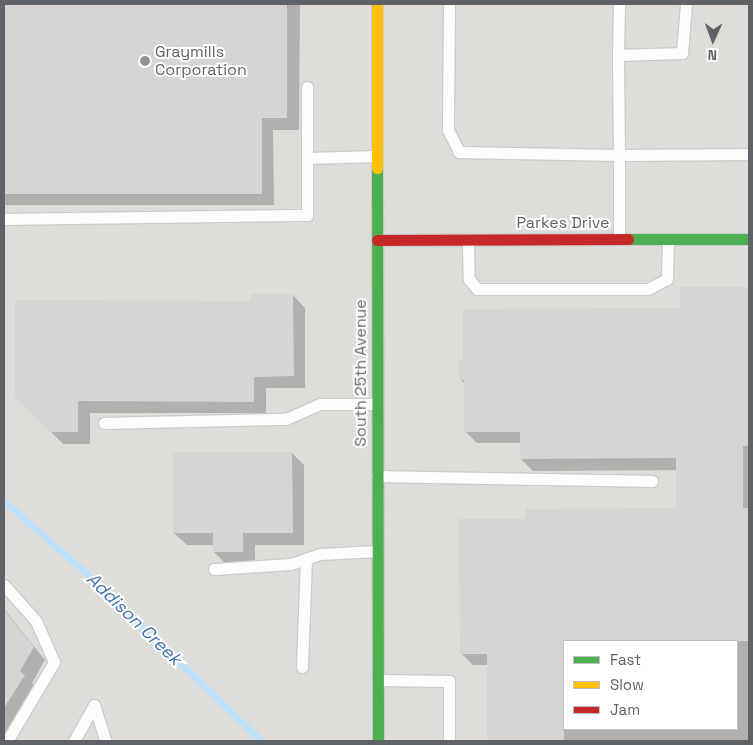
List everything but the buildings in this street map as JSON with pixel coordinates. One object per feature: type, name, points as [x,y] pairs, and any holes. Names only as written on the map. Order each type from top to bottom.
[{"type":"main road","name":"South 25th Avenue","points":[[377,4],[378,741]]},
{"type":"main road","name":"Parkes Drive","points":[[377,240],[749,239]]},
{"type":"lane","points":[[449,4],[448,130],[460,152],[618,155],[749,154]]},
{"type":"lane","points":[[619,4],[618,155],[620,239]]},
{"type":"lane","points":[[618,55],[682,53],[686,4]]},
{"type":"lane","points":[[4,219],[307,215],[307,87]]},
{"type":"lane","points":[[308,158],[377,156]]},
{"type":"lane","points":[[468,240],[469,279],[477,289],[648,289],[667,279],[668,239]]},
{"type":"lane","points":[[104,422],[286,419],[320,404],[377,404]]},
{"type":"lane","points":[[377,476],[652,481]]},
{"type":"lane","points":[[214,569],[291,564],[320,554],[377,551]]},
{"type":"lane","points":[[302,667],[306,559]]},
{"type":"lane","points":[[4,585],[36,621],[54,662],[7,741]]},
{"type":"lane","points":[[378,680],[449,681],[450,741]]},
{"type":"lane","points":[[74,741],[94,705],[106,741]]},
{"type":"shaded area","points":[[4,4],[749,4],[749,741],[4,741]]},
{"type":"waterway","name":"Addison Creek","points":[[4,501],[84,571],[261,741]]},
{"type":"traffic: fast","points":[[377,168],[378,741]]},
{"type":"traffic: fast","points":[[628,239],[749,239]]},
{"type":"traffic: slow","points":[[377,4],[377,168]]},
{"type":"traffic: jam","points":[[377,240],[628,239]]},
{"type":"place","name":"Graymills Corporation","points":[[145,61]]}]
